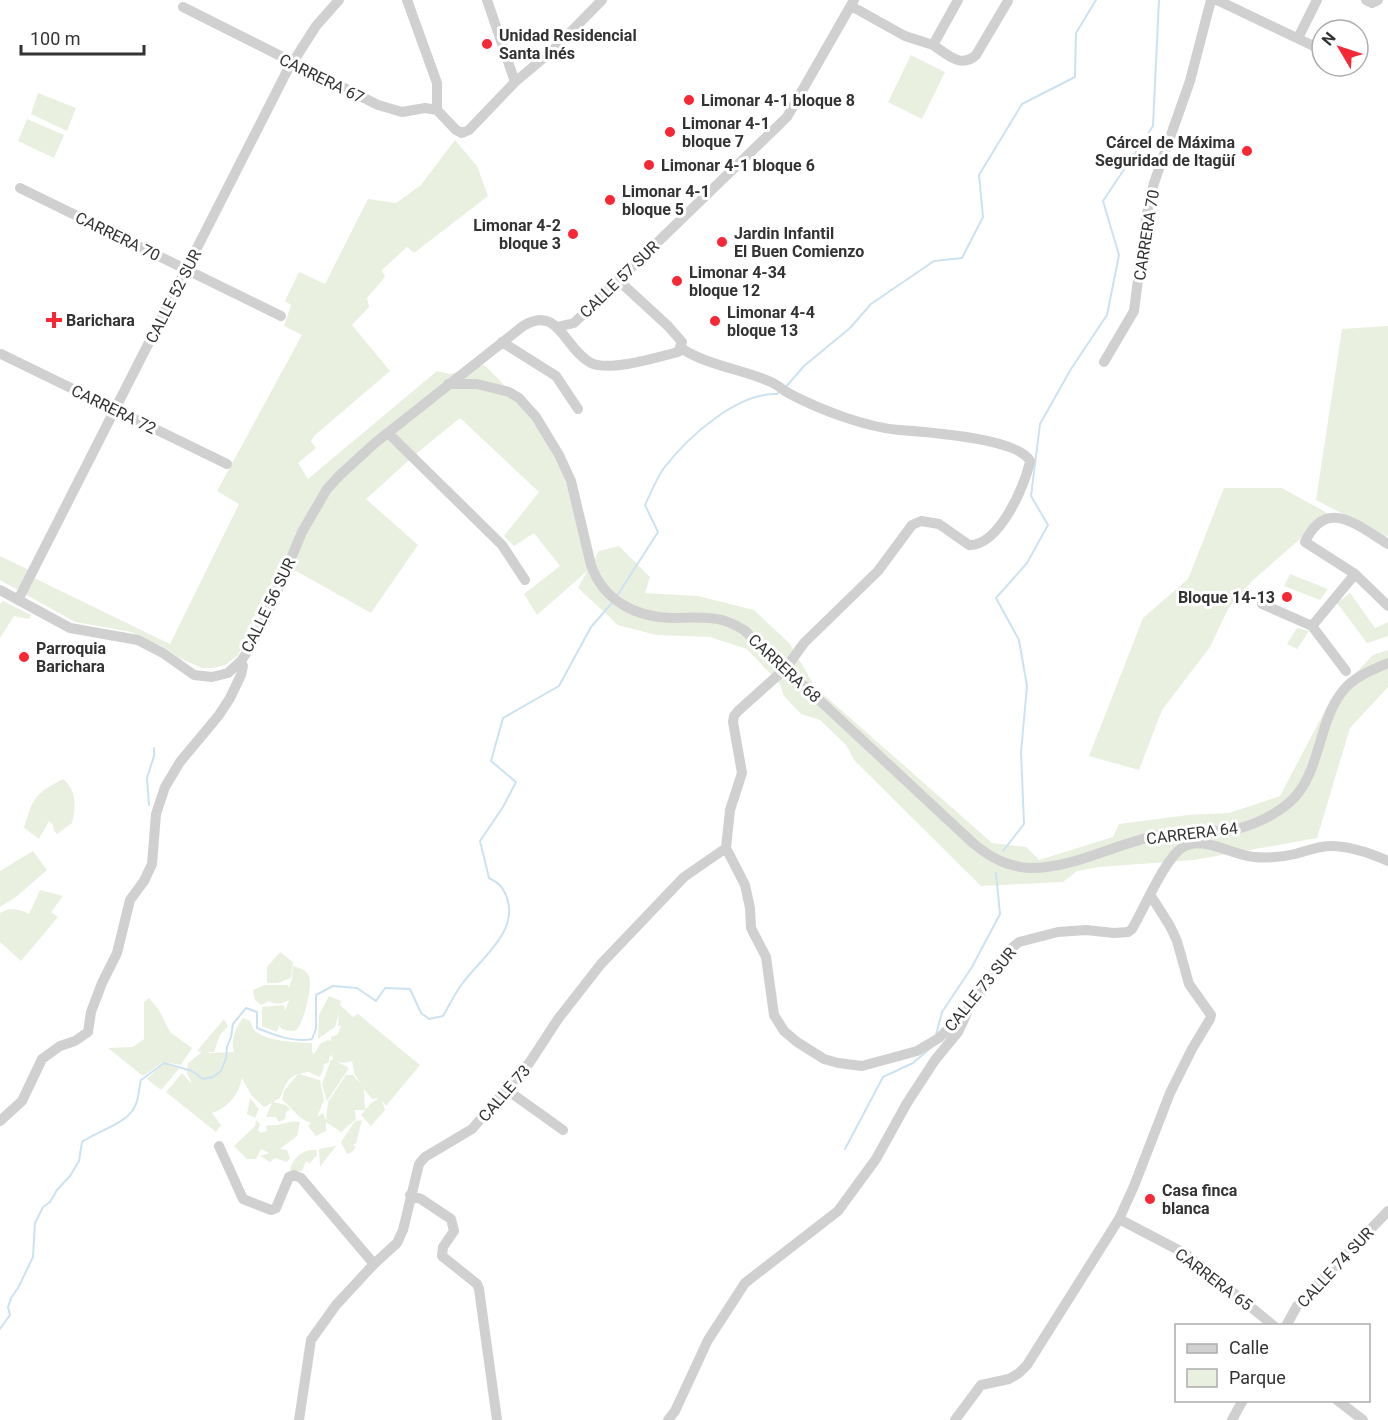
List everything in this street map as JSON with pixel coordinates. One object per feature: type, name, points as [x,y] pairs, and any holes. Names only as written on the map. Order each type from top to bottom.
[{"type":"street","name":"CALLE 52 SUR","points":[[18,600],[291,63],[316,26],[339,0]]},
{"type":"street","points":[[407,0],[437,83],[436,110],[462,133],[469,130],[515,82],[553,50],[602,0]]},
{"type":"street","points":[[487,0],[515,82]]},
{"type":"street","points":[[933,45],[958,0]]},
{"type":"street","name":"CARRERA 70","points":[[1104,362],[1134,311],[1146,217],[1154,183],[1190,81],[1211,0]]},
{"type":"street","points":[[1217,0],[1310,44]]},
{"type":"street","points":[[1298,38],[1317,0]]},
{"type":"street","points":[[853,3],[905,36],[933,45],[963,62],[970,61],[976,55],[1008,2]]},
{"type":"street","name":"CALLE 57 SUR","points":[[557,327],[574,322],[787,117],[853,3]]},
{"type":"street","name":"CARRERA 67","points":[[183,7],[378,105],[402,112],[425,108],[436,110]]},
{"type":"street","name":"CARRERA 70","points":[[20,188],[281,316]]},
{"type":"street","points":[[557,327],[575,349],[592,363],[605,365],[643,361],[678,352],[682,342],[618,280]]},
{"type":"street","name":"CALLE 56 SUR","points":[[0,1121],[22,1101],[42,1059],[60,1046],[75,1041],[88,1032],[91,1012],[117,953],[130,900],[144,881],[152,864],[156,814],[165,787],[180,762],[230,698],[241,675],[243,666],[241,661],[274,599],[302,532],[327,489],[388,433],[532,320],[546,319],[557,327]]},
{"type":"street","points":[[574,322],[575,349]]},
{"type":"street","points":[[502,342],[556,376],[578,409]]},
{"type":"street","points":[[681,348],[698,357],[779,386],[789,394],[863,424],[885,429],[972,436],[1024,454],[1030,461],[1021,489],[1005,519],[982,543],[969,545],[948,529],[930,521],[921,521],[912,525],[878,572],[804,643],[786,668],[734,716],[742,773],[730,810],[726,848]]},
{"type":"street","name":"CARRERA 72","points":[[1,354],[227,464]]},
{"type":"street","name":"CARRERA 68","points":[[448,384],[477,384],[509,392],[519,398],[536,417],[559,455],[571,481],[596,578],[617,602],[636,612],[669,618],[712,618],[732,623],[749,634],[974,844],[996,860],[1029,868],[1049,867],[1126,843]]},
{"type":"street","points":[[388,433],[502,545],[525,580]]},
{"type":"street","points":[[1388,544],[1347,520],[1335,516],[1321,521],[1310,530],[1305,542],[1355,574],[1388,606]]},
{"type":"street","points":[[1312,626],[1355,574]]},
{"type":"street","points":[[0,590],[70,628],[138,640],[163,653],[194,675],[219,676],[228,673],[241,661]]},
{"type":"street","points":[[1262,604],[1312,626],[1346,671]]},
{"type":"street","name":"CARRERA 64","points":[[1126,843],[1161,835],[1236,829],[1256,823],[1277,812],[1291,802],[1300,790],[1318,749],[1331,709],[1343,690],[1359,676],[1388,663]]},
{"type":"street","name":"CALLE 73 SUR","points":[[726,848],[745,885],[750,908],[750,928],[766,957],[774,1015],[784,1031],[807,1049],[824,1059],[851,1066],[862,1066],[905,1055],[939,1038],[968,1009],[1013,945],[1058,932],[1128,932],[1132,929],[1165,869],[1180,849],[1189,844],[1210,846],[1238,855],[1256,857],[1292,855],[1330,846],[1355,848],[1388,861]]},
{"type":"street","name":"CALLE 73","points":[[300,1420],[311,1340],[336,1305],[396,1243],[403,1230],[416,1172],[425,1157],[472,1129],[530,1062],[558,1019],[601,964],[684,877],[726,848]]},
{"type":"street","points":[[955,1420],[981,1385],[1009,1379],[1027,1365],[1119,1219],[1170,1093],[1210,1014],[1189,984],[1177,941],[1151,896]]},
{"type":"street","points":[[668,1420],[675,1411],[708,1340],[745,1283],[835,1214],[850,1196],[876,1159],[907,1103],[935,1060],[964,1023],[968,1009]]},
{"type":"street","points":[[507,1090],[563,1130]]},
{"type":"street","points":[[219,1146],[243,1198],[271,1210],[276,1208],[289,1177],[294,1175],[301,1178],[374,1264]]},
{"type":"street","points":[[411,1195],[451,1219],[454,1231],[443,1248],[442,1256],[477,1284],[479,1289],[497,1420]]},
{"type":"street","name":"CALLE 74 SUR","points":[[1287,1324],[1297,1306],[1388,1211]]},
{"type":"street","name":"CARRERA 65","points":[[1119,1219],[1186,1254],[1272,1324]]},
{"type":"street","points":[[1232,1420],[1242,1402]]},
{"type":"street","points":[[1338,1402],[1363,1420]]},
{"type":"green space","points":[[911,55],[945,72],[922,119],[888,102]]},
{"type":"green space","points":[[38,93],[76,108],[67,131],[31,114]]},
{"type":"green space","points":[[27,119],[64,135],[54,158],[18,141]]},
{"type":"green space","points":[[455,140],[477,166],[488,196],[414,253],[407,247],[382,270],[385,277],[367,298],[369,307],[352,325],[390,371],[314,436],[311,441],[316,448],[298,463],[308,479],[437,371],[450,374],[484,365],[520,403],[557,462],[572,500],[591,566],[599,551],[619,546],[650,577],[645,593],[698,596],[754,610],[790,644],[815,687],[992,843],[1026,847],[1039,860],[1113,837],[1119,824],[1188,815],[1229,813],[1280,796],[1331,699],[1373,655],[1388,650],[1388,687],[1350,728],[1317,838],[1194,860],[1099,867],[1077,871],[1063,882],[981,886],[854,760],[846,745],[820,720],[801,714],[784,696],[780,684],[747,649],[710,637],[656,635],[618,625],[578,588],[587,571],[537,615],[524,594],[560,566],[534,533],[514,546],[504,536],[539,492],[460,418],[366,499],[418,545],[371,613],[296,571],[271,584],[246,641],[237,656],[225,665],[202,668],[131,632],[75,622],[0,580],[0,556],[27,569],[34,578],[170,644],[239,504],[217,491],[302,335],[284,326],[291,305],[285,301],[299,272],[325,284],[368,199],[396,203],[421,185]]},
{"type":"green space","points":[[1388,326],[1388,537],[1316,500],[1342,329]]},
{"type":"green space","points":[[1224,488],[1282,488],[1329,514],[1312,522],[1308,532],[1252,581],[1228,609],[1210,647],[1162,710],[1139,770],[1089,756],[1143,618],[1188,579]]},
{"type":"green space","points":[[1290,574],[1328,589],[1320,600],[1284,586]]},
{"type":"green space","points":[[1350,593],[1375,628],[1388,622],[1388,636],[1367,643],[1337,603]]},
{"type":"green space","points":[[3,601],[31,615],[29,619],[14,616],[0,638],[0,604]]},
{"type":"green space","points":[[1297,628],[1309,631],[1297,649],[1287,644]]},
{"type":"green space","points":[[63,779],[68,783],[73,794],[72,823],[57,834],[49,821],[39,839],[24,828],[30,810],[40,793]]},
{"type":"green space","points":[[33,851],[47,870],[16,897],[0,907],[0,871]]},
{"type":"green space","points":[[40,890],[63,896],[51,912],[58,917],[21,961],[0,942],[0,913],[14,909],[29,914]]},
{"type":"green space","points":[[280,952],[293,962],[291,978],[278,983],[267,983],[267,967]]},
{"type":"green space","points":[[293,966],[304,970],[309,976],[310,988],[307,1005],[302,1021],[296,1030],[282,1029],[279,1025],[277,1032],[262,1026],[262,1007],[284,1005],[285,1011],[289,1000],[279,1003],[269,1001],[261,1005],[255,1000],[253,990],[265,985],[288,985],[289,988]]},
{"type":"green space","points":[[329,996],[341,1001],[340,1005],[353,1017],[358,1014],[420,1065],[386,1106],[382,1100],[385,1110],[371,1126],[361,1115],[371,1103],[379,1098],[372,1099],[364,1089],[365,1110],[355,1110],[356,1119],[341,1132],[326,1122],[326,1131],[316,1136],[308,1126],[311,1123],[299,1116],[282,1100],[284,1091],[298,1074],[289,1080],[280,1098],[273,1102],[286,1105],[290,1109],[286,1112],[285,1119],[279,1122],[276,1117],[266,1117],[272,1103],[264,1107],[251,1095],[242,1078],[232,1100],[223,1108],[212,1113],[221,1125],[216,1132],[166,1092],[182,1073],[192,1084],[187,1073],[188,1063],[202,1052],[197,1051],[224,1019],[228,1026],[220,1035],[214,1052],[209,1053],[234,1052],[234,1034],[243,1018],[250,1021],[254,1030],[265,1037],[282,1041],[312,1043],[314,1054],[321,1043],[331,1041],[331,1037],[338,1034],[341,1026],[338,1026],[339,1013],[335,1027],[318,1039],[319,1015]],"holes":[[[332,1055],[333,1060],[331,1060],[322,1084],[327,1101],[349,1068],[336,1061],[344,1063],[352,1061],[355,1075],[362,1085],[353,1075],[346,1075],[328,1102],[326,1121],[323,1113],[317,1117],[324,1100],[320,1080],[299,1074],[308,1072],[320,1077],[323,1065],[329,1062],[329,1057]]]},
{"type":"green space","points":[[149,998],[159,1010],[170,1032],[192,1048],[181,1065],[163,1062],[143,1076],[108,1048],[133,1047],[144,1039],[144,1002]]},
{"type":"green space","points":[[164,1063],[179,1069],[161,1090],[147,1079]]},
{"type":"green space","points":[[250,1098],[259,1109],[255,1118],[247,1114]]},
{"type":"green space","points":[[256,1120],[260,1124],[258,1130],[261,1133],[267,1131],[266,1126],[300,1122],[297,1136],[280,1149],[287,1150],[290,1158],[287,1162],[275,1158],[270,1162],[260,1156],[269,1153],[261,1149],[256,1159],[247,1159],[234,1146],[255,1126]]},
{"type":"green space","points":[[362,1120],[356,1143],[353,1145],[356,1147],[347,1154],[341,1142],[355,1121]]},
{"type":"green space","points":[[336,1146],[320,1167],[319,1149]]},
{"type":"green space","points":[[310,1150],[316,1150],[317,1155],[310,1163],[306,1161],[302,1171],[292,1172],[290,1168],[295,1159]]},
{"type":"waterway","points":[[785,388],[804,366],[850,328],[871,304],[934,261],[962,258],[983,217],[979,175],[1022,104],[1075,77],[1076,33],[1096,0]]},
{"type":"waterway","points":[[1003,851],[1024,824],[1021,752],[1027,686],[1019,640],[996,598],[1027,563],[1048,525],[1031,496],[1040,424],[1071,369],[1107,315],[1119,255],[1103,201],[1153,126],[1159,0]]},
{"type":"waterway","points":[[617,596],[658,532],[645,505],[664,468],[686,443],[714,419],[745,401],[777,394],[780,391]]},
{"type":"waterway","points":[[0,1329],[10,1315],[8,1307],[11,1298],[33,1257],[35,1223],[43,1207],[50,1202],[79,1161],[82,1142],[127,1117],[136,1104],[141,1080],[164,1063],[192,1071],[203,1079],[213,1077],[221,1071],[226,1058],[233,1024],[246,1008],[257,1012],[257,1028],[291,1039],[312,1039],[316,1029],[316,995],[333,986],[357,988],[376,1001],[385,988],[410,989],[421,1013],[429,1019],[443,1016],[454,995],[496,944],[508,922],[507,898],[500,886],[489,878],[480,841],[503,807],[516,782],[491,761],[503,718],[559,686],[591,627],[612,603]]},
{"type":"waterway","points":[[149,805],[147,778],[154,756],[154,748]]},
{"type":"waterway","points":[[936,1035],[942,1012],[972,967],[1000,914],[996,873]]},
{"type":"waterway","points":[[845,1149],[883,1077],[913,1063],[933,1046]]},
{"type":"place","name":"Unidad Residencial Santa Inés","points":[[487,44]]},
{"type":"place","name":"Limonar 4-1 bloque 8","points":[[689,100]]},
{"type":"place","name":"Limonar 4-1 bloque 7","points":[[670,132]]},
{"type":"place","name":"Cárcel de Máxima Seguridad de Itagüí","points":[[1247,151]]},
{"type":"place","name":"Limonar 4-1 bloque 6","points":[[649,165]]},
{"type":"place","name":"Limonar 4-1 bloque 5","points":[[610,200]]},
{"type":"place","name":"Limonar 4-2 bloque 3","points":[[573,234]]},
{"type":"place","name":"Jardin Infantil El Buen Comienzo","points":[[722,242]]},
{"type":"place","name":"Limonar 4-34 bloque 12","points":[[677,281]]},
{"type":"place","name":"Barichara","points":[[54,320]]},
{"type":"place","name":"Limonar 4-4 bloque 13","points":[[715,321]]},
{"type":"place","name":"Bloque 14-13","points":[[1287,597]]},
{"type":"place","name":"Parroquia Barichara","points":[[24,657]]},
{"type":"place","name":"Casa finca blanca","points":[[1150,1199]]}]
